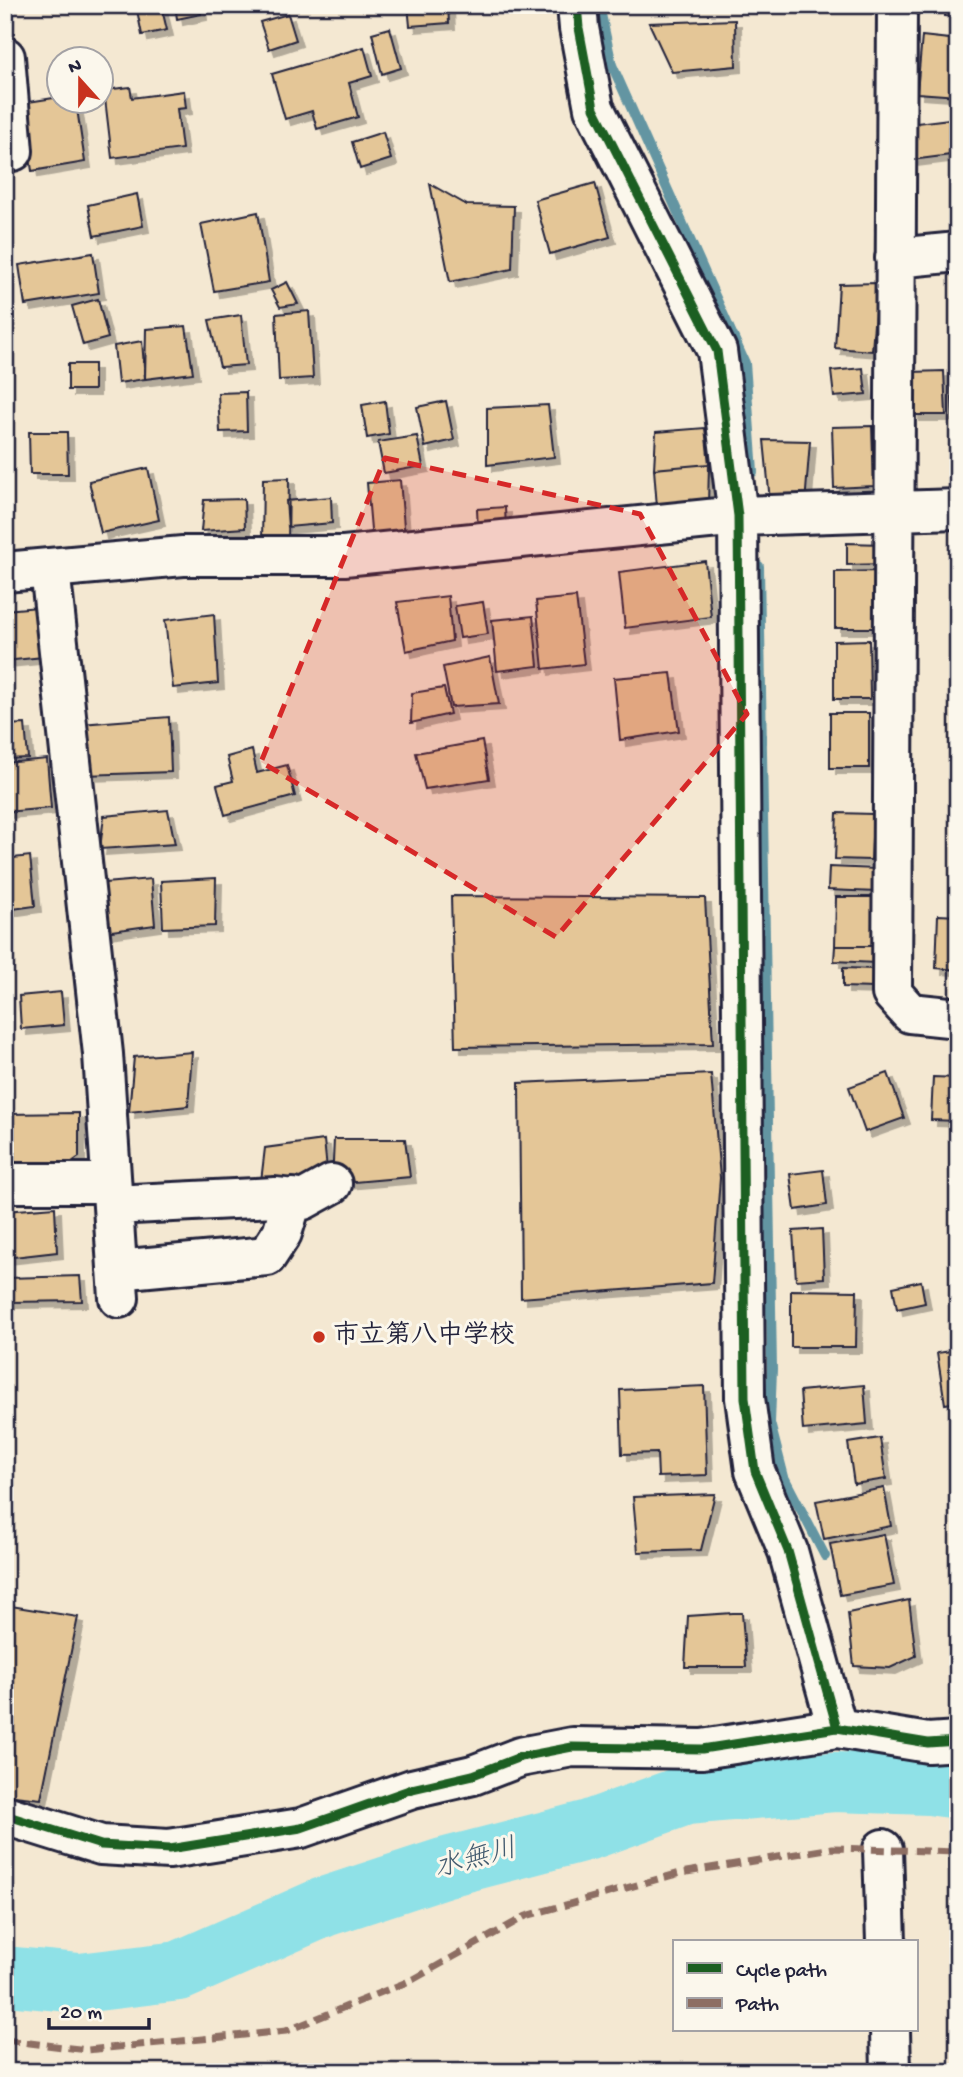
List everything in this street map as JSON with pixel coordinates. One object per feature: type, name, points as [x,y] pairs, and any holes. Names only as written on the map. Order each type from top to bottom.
[{"type":"street","points":[[577,5],[594,108],[716,351],[737,516],[745,1398],[755,1471],[788,1551],[837,1728]]},
{"type":"street","points":[[897,5],[892,993],[910,1013],[958,1018]]},
{"type":"street","points":[[5,57],[13,151]]},
{"type":"street","points":[[895,258],[958,252]]},
{"type":"street","points":[[5,572],[183,556],[344,556],[737,516],[958,509]]},
{"type":"street","points":[[50,569],[103,1054],[118,1284],[267,1256],[282,1233],[293,1198]]},
{"type":"street","points":[[5,1183],[112,1194],[275,1197],[303,1200],[332,1184]]},
{"type":"street","points":[[5,1815],[101,1845],[169,1849],[301,1828],[412,1789],[473,1775],[520,1758],[572,1747],[702,1749],[837,1728],[928,1743],[958,1741]]},
{"type":"street","points":[[883,1849],[886,1940]]},
{"type":"street","points":[[890,2032],[891,2072]]},
{"type":"highlighted area","points":[[385,458],[640,514],[747,714],[556,937],[261,762]]},
{"type":"building","points":[[136,5],[161,5],[167,30],[142,35]]},
{"type":"building","points":[[175,5],[200,5],[201,14],[177,19]]},
{"type":"building","points":[[408,5],[448,5],[449,23],[410,26]]},
{"type":"building","points":[[945,5],[958,5],[958,17],[945,16]]},
{"type":"building","points":[[288,14],[296,40],[269,49],[260,22]]},
{"type":"building","points":[[735,20],[736,66],[672,72],[649,23]]},
{"type":"building","points":[[390,28],[401,68],[382,74],[372,33]]},
{"type":"building","points":[[922,36],[958,40],[958,96],[917,93]]},
{"type":"building","points":[[364,47],[372,76],[349,83],[358,117],[317,129],[312,111],[285,119],[272,74]]},
{"type":"building","points":[[130,87],[132,98],[184,91],[186,108],[177,109],[182,149],[112,158],[107,116],[116,116],[116,89]]},
{"type":"building","points":[[46,99],[46,116],[78,116],[85,162],[32,171],[22,103]]},
{"type":"building","points":[[958,118],[958,154],[912,160],[908,124]]},
{"type":"building","points":[[383,132],[391,159],[360,169],[352,142]]},
{"type":"building","points":[[595,183],[610,237],[550,254],[535,200]]},
{"type":"building","points":[[430,184],[467,205],[514,206],[512,269],[450,282]]},
{"type":"building","points":[[137,194],[143,226],[94,236],[88,205]]},
{"type":"building","points":[[258,212],[269,282],[214,291],[201,224]]},
{"type":"building","points":[[93,253],[99,293],[25,305],[19,265]]},
{"type":"building","points":[[287,282],[298,304],[280,307],[271,290]]},
{"type":"building","points":[[877,283],[872,351],[835,348],[839,284]]},
{"type":"building","points":[[98,299],[108,338],[83,345],[72,306]]},
{"type":"building","points":[[309,311],[313,378],[279,380],[276,314]]},
{"type":"building","points":[[241,315],[246,365],[220,367],[209,320]]},
{"type":"building","points":[[186,326],[193,373],[145,379],[146,329]]},
{"type":"building","points":[[142,341],[145,379],[118,383],[114,346]]},
{"type":"building","points":[[950,362],[958,362],[958,418],[953,418]]},
{"type":"building","points":[[68,364],[94,364],[94,390],[68,390]]},
{"type":"building","points":[[863,368],[866,394],[834,397],[831,371]]},
{"type":"building","points":[[944,371],[946,415],[913,415],[911,372]]},
{"type":"building","points":[[246,392],[247,431],[220,432],[218,393]]},
{"type":"building","points":[[385,401],[389,434],[367,438],[362,405]]},
{"type":"building","points":[[446,401],[454,440],[425,447],[417,407]]},
{"type":"building","points":[[548,405],[554,457],[487,465],[487,408]]},
{"type":"building","points":[[872,426],[874,486],[834,488],[832,427]]},
{"type":"building","points":[[705,428],[709,464],[654,469],[656,432]]},
{"type":"building","points":[[29,432],[67,432],[68,474],[30,474]]},
{"type":"building","points":[[417,436],[423,466],[384,473],[378,442]]},
{"type":"building","points":[[764,440],[810,441],[805,504],[770,501]]},
{"type":"building","points":[[709,464],[708,506],[657,507],[654,469]]},
{"type":"building","points":[[148,468],[159,520],[101,533],[89,481]]},
{"type":"building","points":[[289,478],[288,546],[262,544],[263,479]]},
{"type":"building","points":[[400,480],[405,538],[372,541],[367,483]]},
{"type":"building","points":[[331,497],[332,523],[288,527],[286,501]]},
{"type":"building","points":[[244,499],[245,528],[201,531],[204,500]]},
{"type":"building","points":[[505,507],[506,529],[478,531],[477,509]]},
{"type":"building","points":[[847,543],[883,544],[883,564],[847,565]]},
{"type":"building","points":[[705,561],[711,617],[625,628],[619,572]]},
{"type":"building","points":[[882,571],[882,628],[835,628],[835,572]]},
{"type":"building","points":[[448,596],[452,641],[406,651],[397,602]]},
{"type":"building","points":[[576,597],[584,664],[543,669],[536,601]]},
{"type":"building","points":[[483,602],[488,634],[460,638],[455,606]]},
{"type":"building","points":[[38,607],[43,657],[5,661],[5,610]]},
{"type":"building","points":[[214,614],[218,683],[173,688],[165,620]]},
{"type":"building","points":[[533,616],[538,666],[497,671],[492,620]]},
{"type":"building","points":[[869,640],[870,699],[834,699],[834,641]]},
{"type":"building","points":[[490,657],[499,704],[451,707],[443,667]]},
{"type":"building","points":[[671,673],[679,731],[620,740],[614,678]]},
{"type":"building","points":[[444,688],[450,714],[411,723],[412,693]]},
{"type":"building","points":[[830,713],[869,713],[869,768],[830,768]]},
{"type":"building","points":[[169,717],[171,772],[84,775],[81,724]]},
{"type":"building","points":[[25,724],[28,758],[5,759],[5,725]]},
{"type":"building","points":[[482,741],[489,779],[425,789],[416,753]]},
{"type":"building","points":[[252,750],[257,773],[287,765],[295,796],[225,815],[217,785],[233,781],[227,757]]},
{"type":"building","points":[[47,759],[51,808],[5,812],[5,763]]},
{"type":"building","points":[[168,810],[175,844],[100,849],[104,816]]},
{"type":"building","points":[[837,813],[873,814],[871,860],[835,859]]},
{"type":"building","points":[[30,856],[35,906],[5,910],[5,859]]},
{"type":"building","points":[[829,867],[878,869],[877,892],[828,890]]},
{"type":"building","points":[[216,878],[215,926],[163,928],[161,881]]},
{"type":"building","points":[[151,879],[155,925],[97,933],[93,884]]},
{"type":"building","points":[[451,896],[705,898],[713,1044],[455,1047]]},
{"type":"building","points":[[836,897],[875,897],[875,946],[835,946]]},
{"type":"building","points":[[938,915],[958,916],[958,970],[936,968]]},
{"type":"building","points":[[835,946],[875,946],[876,963],[834,961]]},
{"type":"building","points":[[843,968],[875,969],[874,988],[843,987]]},
{"type":"building","points":[[61,992],[64,1025],[21,1029],[19,996]]},
{"type":"building","points":[[192,1052],[188,1106],[129,1112],[134,1057]]},
{"type":"building","points":[[888,1073],[904,1118],[865,1132],[849,1087]]},
{"type":"building","points":[[711,1074],[720,1178],[712,1283],[521,1298],[519,1083]]},
{"type":"building","points":[[933,1077],[958,1078],[958,1121],[931,1120]]},
{"type":"building","points":[[79,1113],[79,1157],[56,1173],[5,1171],[5,1114]]},
{"type":"building","points":[[334,1139],[405,1139],[410,1177],[332,1184]]},
{"type":"building","points":[[324,1140],[330,1199],[259,1198],[265,1148]]},
{"type":"building","points":[[823,1170],[827,1205],[795,1210],[790,1174]]},
{"type":"building","points":[[55,1207],[57,1252],[5,1258],[5,1211]]},
{"type":"building","points":[[822,1229],[824,1278],[796,1280],[793,1231]]},
{"type":"building","points":[[80,1276],[82,1301],[8,1302],[6,1278]]},
{"type":"building","points":[[921,1281],[925,1303],[897,1309],[893,1287]]},
{"type":"building","points":[[791,1290],[857,1291],[856,1347],[791,1347]]},
{"type":"building","points":[[958,1350],[958,1402],[945,1404],[937,1353]]},
{"type":"building","points":[[864,1385],[867,1424],[803,1430],[800,1391]]},
{"type":"building","points":[[704,1386],[707,1475],[658,1477],[657,1453],[622,1454],[620,1390]]},
{"type":"building","points":[[880,1438],[886,1479],[854,1484],[848,1443]]},
{"type":"building","points":[[884,1488],[891,1526],[824,1539],[816,1501]]},
{"type":"building","points":[[715,1494],[701,1550],[638,1552],[633,1497]]},
{"type":"building","points":[[884,1534],[894,1585],[840,1595],[830,1544]]},
{"type":"building","points":[[909,1600],[916,1656],[890,1668],[854,1666],[848,1613]]},
{"type":"building","points":[[5,1605],[78,1617],[41,1799],[5,1795]]},
{"type":"building","points":[[742,1613],[746,1667],[685,1667],[688,1616]]},
{"type":"waterway","points":[[599,5],[612,65],[745,363],[753,472]]},
{"type":"waterway","points":[[759,566],[772,1369],[770,1423],[784,1477],[825,1556]]},
{"type":"waterway","points":[[834,1759],[834,1782]]},
{"type":"waterway","name":"水無川","points":[[5,1976],[80,1983],[179,1971],[324,1907],[443,1868],[589,1830],[686,1795],[834,1782],[930,1785],[958,1789]]},
{"type":"marked path","points":[[5,2040],[87,2050],[286,2031],[414,1979],[526,1916],[680,1873],[833,1848],[958,1852]]},
{"type":"cycle path","points":[[577,5],[594,108],[717,351],[738,516],[745,1398],[755,1471],[788,1551],[837,1728]]},
{"type":"cycle path","points":[[5,1815],[101,1845],[169,1849],[301,1828],[412,1789],[473,1775],[520,1757],[572,1747],[702,1749],[837,1728],[928,1743],[958,1741]]},
{"type":"place","name":"市立第八中学校","points":[[319,1337]]}]
